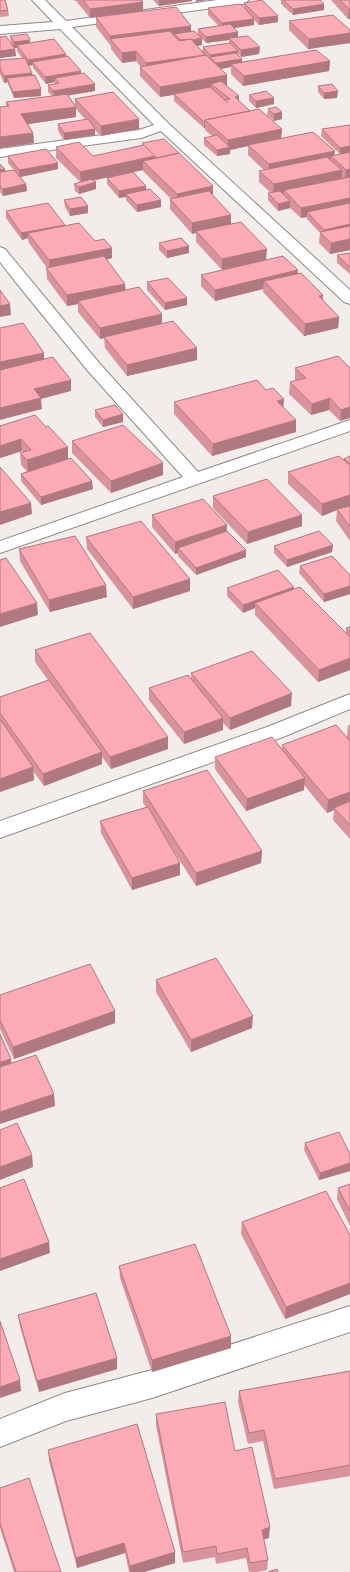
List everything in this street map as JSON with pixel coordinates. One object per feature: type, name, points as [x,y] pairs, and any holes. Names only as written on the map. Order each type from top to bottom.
[{"type":"street","points":[[38,0],[163,126],[350,299]]},
{"type":"street","points":[[0,30],[62,25],[243,0]]},
{"type":"street","points":[[0,153],[141,134],[163,126]]},
{"type":"street","points":[[0,252],[42,306],[122,401],[194,479]]},
{"type":"street","points":[[0,547],[350,425]]},
{"type":"street","points":[[0,830],[275,732],[350,701]]},
{"type":"street","points":[[0,1433],[65,1407],[152,1384],[350,1319]]},
{"type":"building","points":[[0,0],[5,0],[8,10],[0,11]]},
{"type":"building","points":[[83,0],[141,0],[143,2],[90,9]]},
{"type":"building","points":[[262,0],[278,16],[259,18],[244,3]]},
{"type":"building","points":[[283,0],[320,0],[324,4],[293,9]]},
{"type":"building","points":[[340,0],[350,0],[350,9],[349,9]]},
{"type":"building","points":[[241,4],[254,19],[222,23],[208,8]]},
{"type":"building","points":[[176,7],[191,26],[110,36],[96,17]]},
{"type":"building","points":[[333,15],[350,30],[350,33],[309,39],[289,21]]},
{"type":"building","points":[[230,24],[238,32],[206,37],[198,29]]},
{"type":"building","points":[[170,31],[179,41],[191,39],[205,55],[146,63],[136,51],[122,53],[110,39]]},
{"type":"building","points":[[194,31],[202,38],[181,40],[174,34]]},
{"type":"building","points":[[27,34],[30,40],[14,42],[10,36]]},
{"type":"building","points":[[6,36],[15,49],[0,51],[0,37]]},
{"type":"building","points":[[248,36],[260,47],[241,50],[229,38]]},
{"type":"building","points":[[54,39],[66,54],[28,60],[17,45]]},
{"type":"building","points":[[230,43],[238,51],[210,55],[203,47]]},
{"type":"building","points":[[316,50],[330,61],[244,76],[231,64]]},
{"type":"building","points":[[236,53],[242,59],[216,63],[210,57]]},
{"type":"building","points":[[206,55],[227,75],[160,87],[140,67]]},
{"type":"building","points":[[68,56],[81,71],[45,77],[32,62]]},
{"type":"building","points":[[25,58],[32,73],[4,76],[0,68],[0,60]]},
{"type":"building","points":[[84,73],[95,84],[53,91],[48,85],[59,83],[55,78]]},
{"type":"building","points":[[35,75],[41,89],[13,92],[7,78]]},
{"type":"building","points":[[221,81],[239,96],[235,97],[250,111],[205,120],[204,122],[174,94],[210,87],[228,103],[225,100],[230,99],[211,84]]},
{"type":"building","points":[[332,84],[338,91],[324,93],[318,86]]},
{"type":"building","points":[[266,91],[274,98],[256,101],[249,95]]},
{"type":"building","points":[[113,92],[139,119],[101,126],[75,99]]},
{"type":"building","points":[[67,94],[76,107],[21,114],[33,133],[0,137],[0,107],[9,106],[6,102]]},
{"type":"building","points":[[276,107],[282,112],[274,114],[268,109]]},
{"type":"building","points":[[259,109],[282,129],[228,140],[205,120]]},
{"type":"building","points":[[88,119],[95,129],[64,133],[58,124]]},
{"type":"building","points":[[350,125],[350,146],[340,148],[322,129]]},
{"type":"building","points":[[313,132],[335,151],[269,164],[248,145]]},
{"type":"building","points":[[217,135],[230,147],[217,150],[204,138]]},
{"type":"building","points":[[164,139],[179,153],[157,158],[142,143]]},
{"type":"building","points":[[79,142],[93,156],[144,145],[155,156],[80,172],[56,147]]},
{"type":"building","points":[[46,149],[58,163],[19,170],[8,156]]},
{"type":"building","points":[[350,152],[350,169],[346,170],[331,156]]},
{"type":"building","points":[[179,153],[213,186],[177,194],[143,161]]},
{"type":"building","points":[[327,157],[342,170],[274,184],[259,171]]},
{"type":"building","points":[[0,164],[5,169],[0,170]]},
{"type":"building","points":[[14,170],[26,184],[3,189],[0,186],[0,172]]},
{"type":"building","points":[[133,172],[146,186],[119,191],[107,178]]},
{"type":"building","points":[[350,177],[350,198],[301,208],[284,190]]},
{"type":"building","points":[[91,179],[96,182],[79,187],[74,184]]},
{"type":"building","points":[[150,189],[161,200],[137,205],[126,194]]},
{"type":"building","points":[[209,191],[231,215],[192,223],[170,199]]},
{"type":"building","points":[[280,191],[290,201],[278,204],[268,193]]},
{"type":"building","points":[[81,197],[88,206],[70,209],[64,200]]},
{"type":"building","points":[[48,203],[65,225],[21,233],[6,211]]},
{"type":"building","points":[[350,203],[350,224],[324,230],[307,212]]},
{"type":"building","points":[[241,222],[267,249],[222,259],[196,231]]},
{"type":"building","points":[[79,223],[95,241],[104,239],[112,248],[49,260],[28,233]]},
{"type":"building","points":[[350,226],[350,239],[331,243],[320,232]]},
{"type":"building","points":[[181,238],[189,246],[167,251],[159,243]]},
{"type":"building","points":[[350,253],[350,267],[337,255]]},
{"type":"building","points":[[104,256],[125,284],[67,295],[46,268]]},
{"type":"building","points":[[283,256],[298,270],[215,290],[201,275]]},
{"type":"building","points":[[301,273],[323,295],[319,296],[339,317],[305,324],[264,281]]},
{"type":"building","points":[[168,278],[187,298],[165,303],[147,282]]},
{"type":"building","points":[[139,287],[162,314],[100,328],[78,301]]},
{"type":"building","points":[[0,290],[10,304],[0,306]]},
{"type":"building","points":[[173,321],[197,348],[127,365],[104,337]]},
{"type":"building","points":[[23,323],[44,353],[0,362],[0,328]]},
{"type":"building","points":[[338,356],[350,368],[350,407],[341,410],[330,398],[312,404],[290,382],[306,378],[295,368]]},
{"type":"building","points":[[53,357],[71,380],[34,389],[41,398],[0,408],[0,370]]},
{"type":"building","points":[[257,380],[266,390],[273,388],[284,399],[277,401],[296,420],[213,444],[174,402]]},
{"type":"building","points":[[115,405],[123,414],[103,420],[95,410]]},
{"type":"building","points":[[35,415],[68,447],[27,460],[20,453],[31,450],[21,439],[0,446],[0,426]]},
{"type":"building","points":[[123,425],[163,463],[111,481],[72,441]]},
{"type":"building","points":[[339,456],[350,465],[350,495],[322,504],[288,472]]},
{"type":"building","points":[[350,456],[350,464],[344,459]]},
{"type":"building","points":[[71,458],[92,481],[41,497],[21,474]]},
{"type":"building","points":[[0,467],[31,503],[0,512]]},
{"type":"building","points":[[267,479],[302,515],[248,532],[213,496]]},
{"type":"building","points":[[203,499],[227,525],[175,542],[152,515]]},
{"type":"building","points":[[350,506],[350,527],[337,509]]},
{"type":"building","points":[[141,521],[190,579],[133,597],[86,537]]},
{"type":"building","points":[[227,531],[246,550],[196,568],[178,548]]},
{"type":"building","points":[[319,531],[333,545],[287,560],[274,546]]},
{"type":"building","points":[[75,536],[106,585],[49,600],[19,549]]},
{"type":"building","points":[[332,556],[350,575],[350,586],[324,594],[300,566]]},
{"type":"building","points":[[6,558],[37,603],[0,614],[0,560]]},
{"type":"building","points":[[278,570],[294,587],[243,605],[227,588]]},
{"type":"building","points":[[300,587],[350,637],[350,658],[319,670],[255,603]]},
{"type":"building","points":[[350,627],[350,633],[346,628]]},
{"type":"building","points":[[90,633],[168,737],[110,757],[35,650]]},
{"type":"building","points":[[252,651],[292,693],[230,718],[191,673]]},
{"type":"building","points":[[188,675],[223,718],[184,732],[149,688]]},
{"type":"building","points":[[49,680],[102,752],[43,774],[0,713],[0,697]]},
{"type":"building","points":[[0,719],[33,767],[0,779]]},
{"type":"building","points":[[336,725],[350,741],[350,792],[328,800],[282,745]]},
{"type":"building","points":[[272,737],[305,778],[247,799],[215,757]]},
{"type":"building","points":[[207,770],[262,851],[196,873],[143,791]]},
{"type":"building","points":[[350,801],[350,825],[334,808]]},
{"type":"building","points":[[148,807],[180,863],[132,878],[100,821]]},
{"type":"building","points":[[216,958],[253,1016],[191,1040],[156,980]]},
{"type":"building","points":[[90,964],[115,1011],[13,1047],[0,1020],[0,995]]},
{"type":"building","points":[[0,1034],[11,1059],[0,1062]]},
{"type":"building","points":[[36,1055],[54,1094],[0,1112],[0,1067]]},
{"type":"building","points":[[17,1123],[32,1155],[0,1167],[0,1130]]},
{"type":"building","points":[[339,1132],[350,1154],[350,1163],[320,1173],[305,1143]]},
{"type":"building","points":[[24,1179],[49,1242],[0,1259],[0,1188]]},
{"type":"building","points":[[350,1184],[350,1211],[338,1188]]},
{"type":"building","points":[[326,1191],[350,1235],[350,1283],[286,1307],[242,1222]]},
{"type":"building","points":[[195,1244],[231,1336],[152,1360],[119,1266]]},
{"type":"building","points":[[96,1293],[117,1358],[37,1381],[18,1315]]},
{"type":"building","points":[[0,1321],[20,1380],[0,1387]]},
{"type":"building","points":[[350,1371],[350,1465],[275,1479],[264,1430],[249,1433],[239,1391]]},
{"type":"building","points":[[225,1402],[235,1451],[252,1447],[270,1527],[262,1530],[268,1560],[250,1563],[247,1548],[217,1554],[216,1546],[183,1552],[156,1414]]},
{"type":"building","points":[[137,1424],[175,1552],[130,1566],[124,1543],[76,1558],[48,1450]]},
{"type":"building","points":[[29,1478],[61,1572],[16,1572],[0,1523],[0,1488]]},
{"type":"building","points":[[277,1569],[278,1572],[268,1572]]}]
